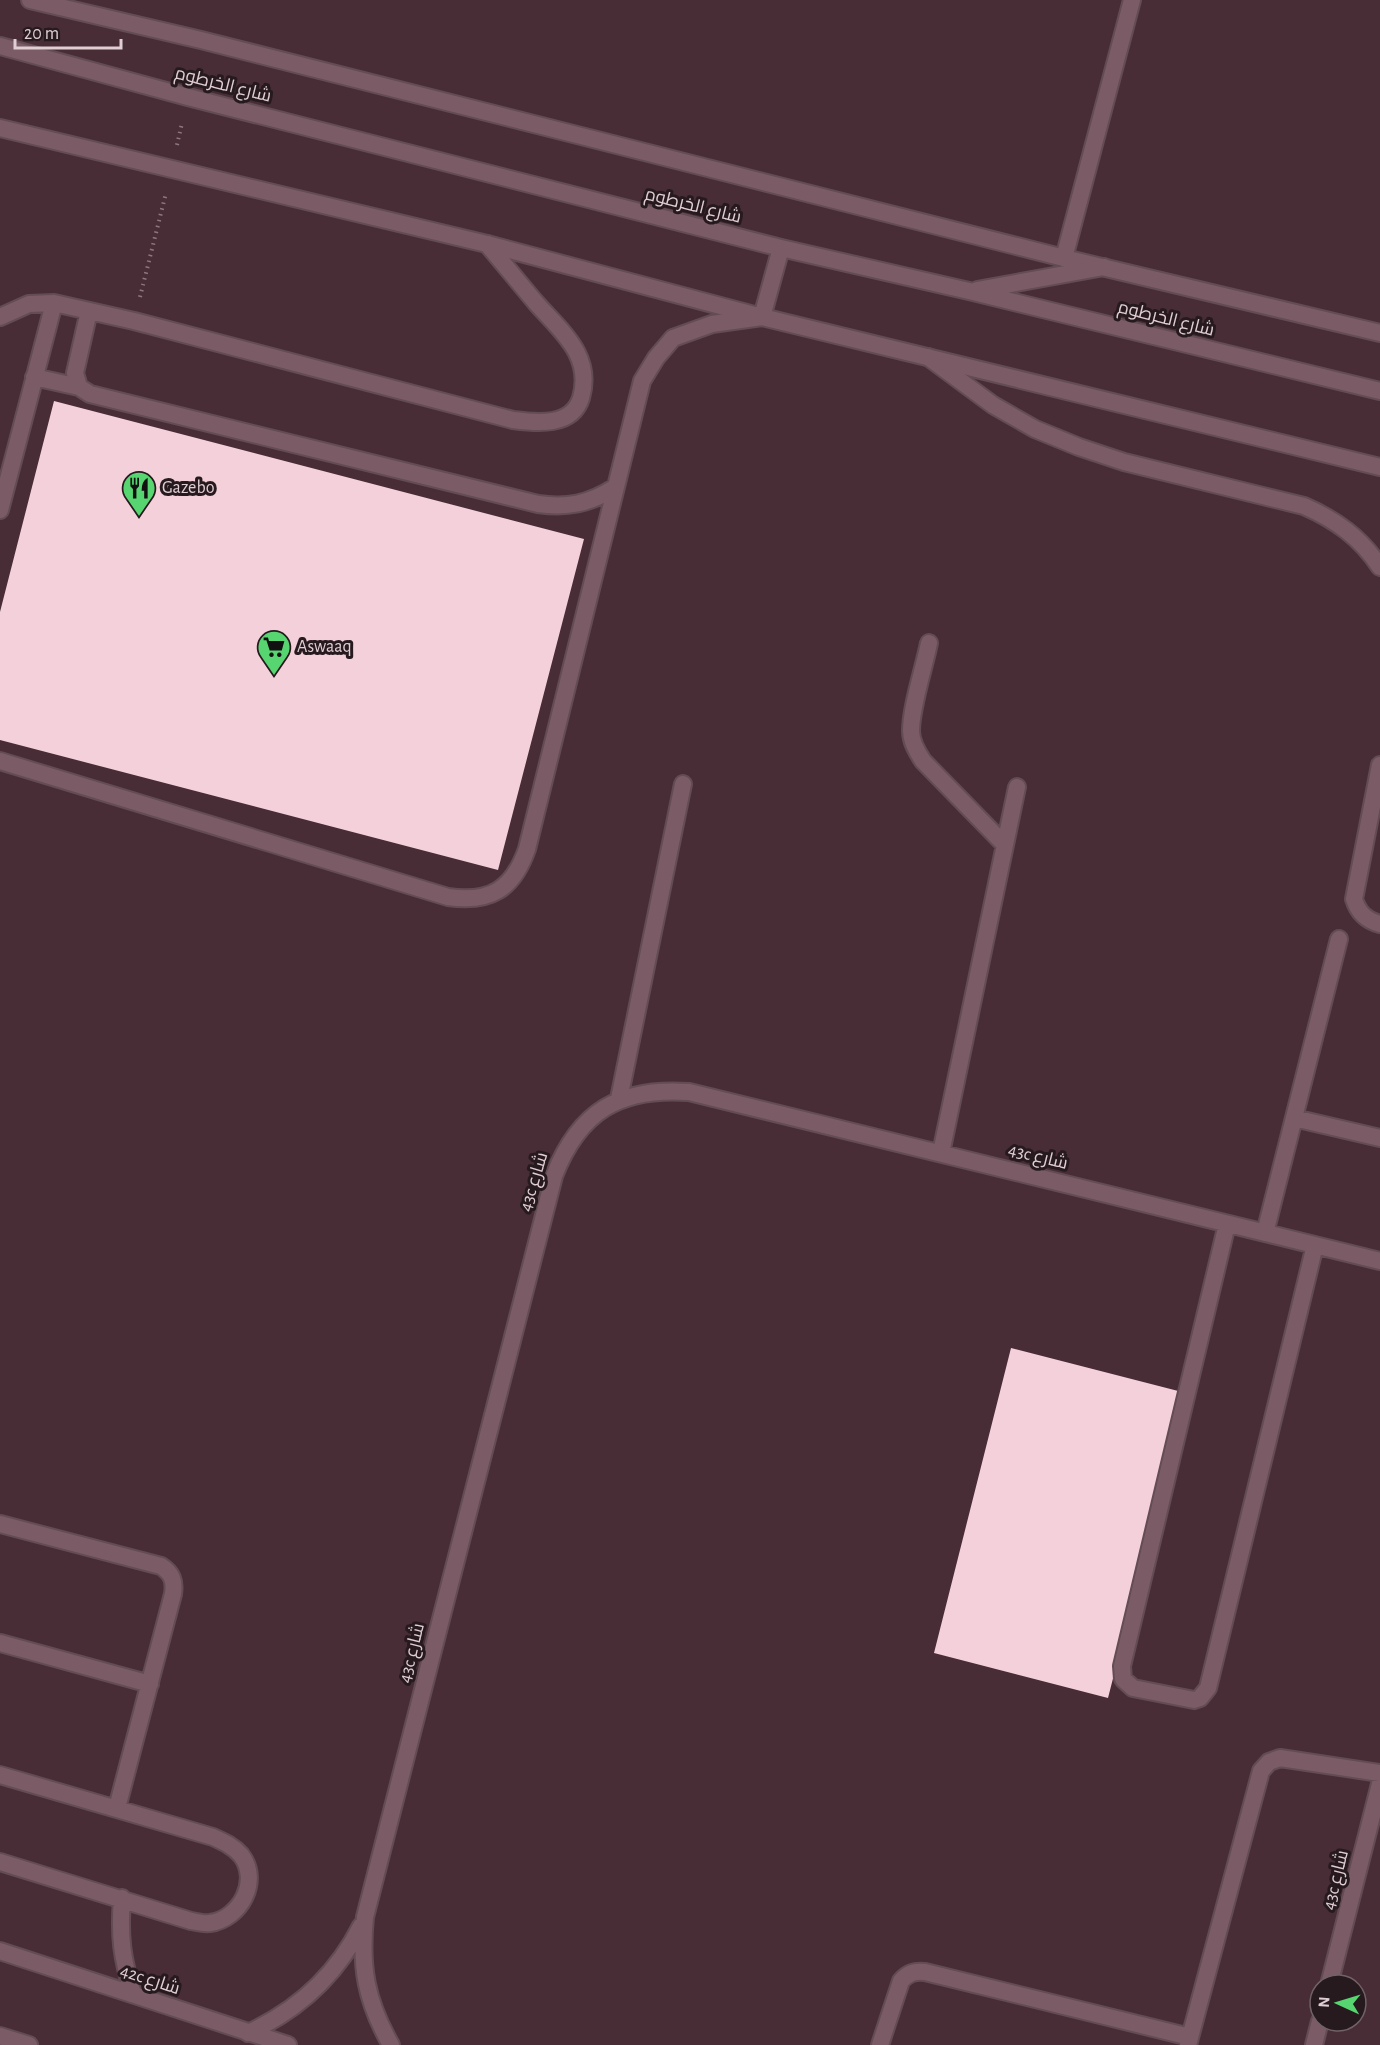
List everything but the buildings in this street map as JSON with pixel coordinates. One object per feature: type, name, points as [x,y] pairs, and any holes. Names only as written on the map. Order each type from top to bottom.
[{"type":"main road","points":[[30,0],[201,40],[1064,258],[1380,333]]},
{"type":"main road","points":[[1064,258],[1132,0]]},
{"type":"main road","name":"شارع الخرطوم","points":[[0,46],[188,97],[781,248],[969,291],[1380,391]]},
{"type":"main road","points":[[2,128],[487,244],[762,317],[1380,467]]},
{"type":"main road","points":[[0,317],[29,304],[54,303],[89,310],[513,420],[537,423],[554,422],[568,415],[578,406],[583,390],[583,372],[578,354],[564,331],[539,306],[487,244]]},
{"type":"main road","points":[[762,317],[781,248]]},
{"type":"main road","points":[[969,291],[1104,267]]},
{"type":"main road","points":[[0,510],[54,303]]},
{"type":"main road","points":[[79,387],[75,373],[89,310]]},
{"type":"main road","points":[[0,761],[448,897],[468,900],[489,895],[506,884],[520,868],[527,849],[642,381],[656,358],[673,338],[712,324],[762,317]]},
{"type":"main road","points":[[927,356],[993,405],[1035,429],[1079,447],[1124,462],[1304,506],[1347,529],[1380,567]]},
{"type":"main road","points":[[34,377],[79,387],[90,394],[538,504],[562,506],[586,503],[614,488]]},
{"type":"main road","points":[[929,643],[913,717],[911,732],[915,748],[923,761],[1005,845]]},
{"type":"main road","points":[[1380,765],[1377,799],[1354,898],[1357,909],[1380,924]]},
{"type":"main road","points":[[619,1099],[683,784]]},
{"type":"main road","points":[[940,1153],[1017,787]]},
{"type":"main road","points":[[1265,1233],[1339,939]]},
{"type":"main road","name":"43c شارع","points":[[391,2045],[379,2024],[369,1998],[363,1972],[362,1944],[365,1917],[554,1176],[562,1153],[576,1132],[595,1115],[619,1099],[664,1090],[689,1092],[1380,1261]]},
{"type":"main road","points":[[1294,1118],[1380,1138]]},
{"type":"main road","points":[[1227,1224],[1122,1666],[1123,1679],[1133,1688],[1194,1700],[1200,1698],[1208,1688],[1315,1245]]},
{"type":"main road","points":[[0,1524],[161,1566],[167,1569],[174,1580],[150,1684],[117,1808]]},
{"type":"main road","points":[[0,1643],[150,1684]]},
{"type":"main road","points":[[880,2045],[900,1981],[907,1974],[915,1971],[1189,2041],[1261,1771],[1269,1762],[1280,1758],[1380,1773]]},
{"type":"main road","points":[[0,1774],[229,1844],[242,1857],[248,1873],[248,1892],[239,1907],[225,1919],[208,1923],[191,1921],[0,1862]]},
{"type":"main road","name":"43c شارع","points":[[1332,1973],[1380,1784]]},
{"type":"main road","points":[[122,1899],[119,1931],[124,1964],[133,1994]]},
{"type":"main road","name":"43c شارع","points":[[248,2033],[273,2021],[318,1987],[353,1942],[365,1917]]},
{"type":"main road","name":"42c شارع","points":[[0,1951],[288,2045]]},
{"type":"main road","points":[[0,2037],[29,2045]]},
{"type":"place","name":"Gazebo","points":[[139,517]]},
{"type":"place","name":"Aswaaq","points":[[274,676]]}]
